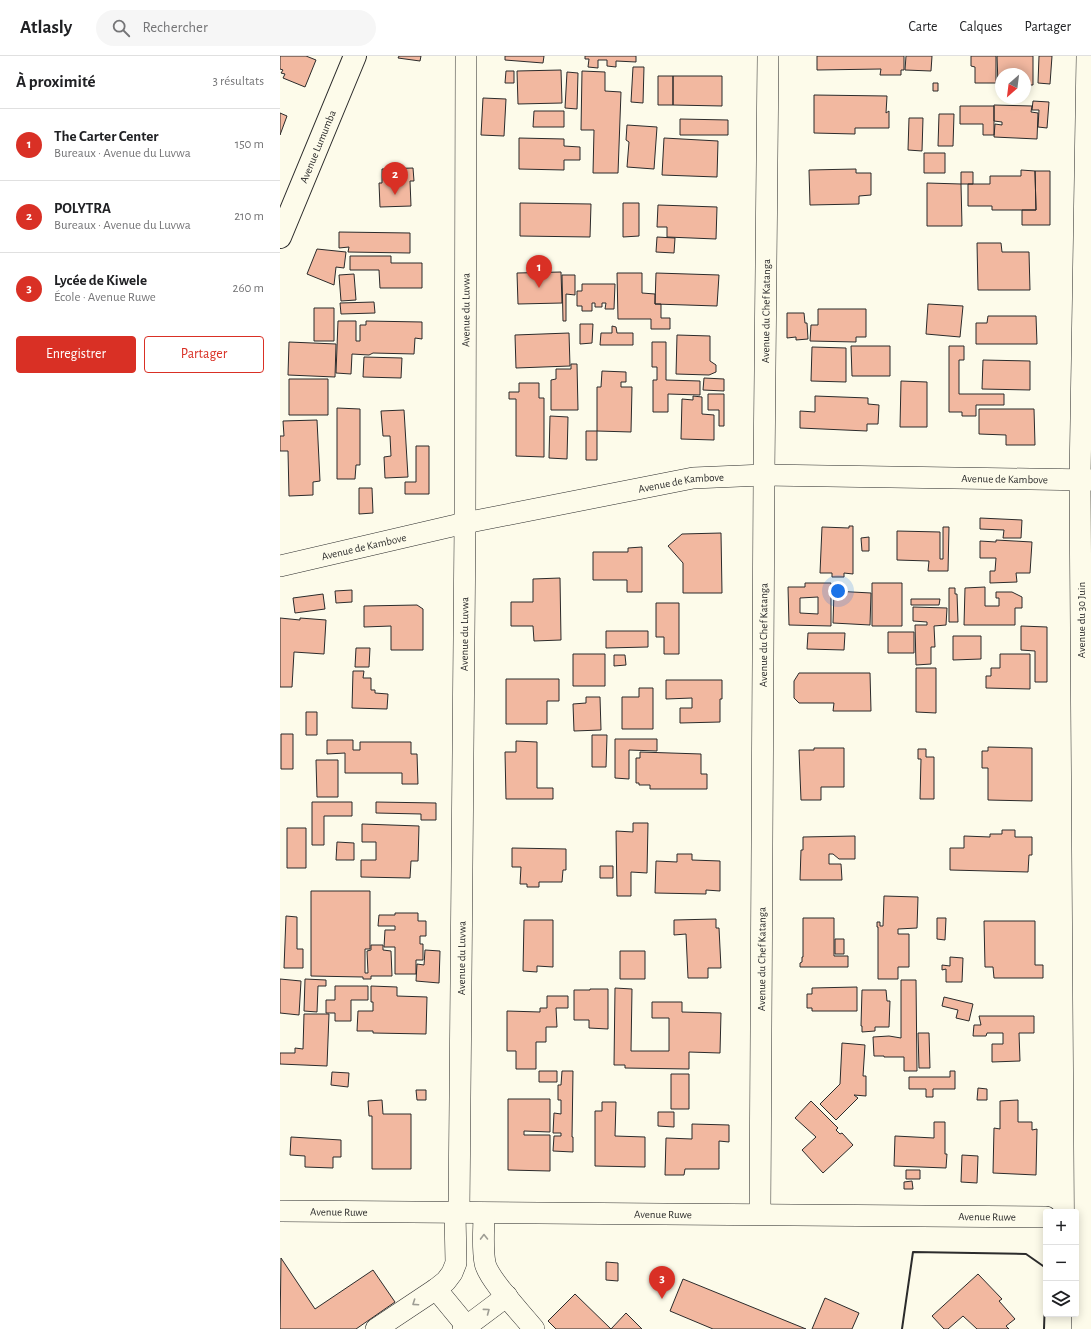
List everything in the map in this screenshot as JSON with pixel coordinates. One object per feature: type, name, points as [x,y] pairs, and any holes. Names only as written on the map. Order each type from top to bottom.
[{"type":"highway","name":"Avenue Lumumba","points":[[280,237],[355,56]]},
{"type":"street","name":"Avenue du Luvwa","points":[[456,1263],[465,523],[466,56]]},
{"type":"street","name":"Avenue du Chef Katanga","points":[[760,1214],[768,56]]},
{"type":"street","name":"Avenue du 30 Juin","points":[[1082,1329],[1084,1218],[1087,56]]},
{"type":"street","name":"Avenue de Kambove","points":[[280,566],[465,523],[693,478],[764,475],[1086,480]]},
{"type":"street","name":"Avenue Ruwe","points":[[280,1211],[1043,1217]]},
{"type":"street","points":[[484,1213],[485,1263],[488,1272],[534,1329]]},
{"type":"street","points":[[376,1329],[446,1281],[452,1273],[456,1263],[485,1263]]},
{"type":"street","points":[[436,1289],[466,1328],[506,1296]]},
{"type":"building","points":[[280,56],[306,56],[316,60],[305,87],[283,78],[285,74],[281,73],[283,70],[280,69]]},
{"type":"building","points":[[399,56],[421,56],[420,61],[398,58]]},
{"type":"building","points":[[505,56],[544,56],[543,63],[505,60]]},
{"type":"building","points":[[585,56],[636,56],[636,62],[616,61],[616,67],[607,66],[607,60],[598,60],[598,68],[588,67],[589,59],[585,59]]},
{"type":"building","points":[[817,56],[904,56],[904,70],[901,70],[901,75],[880,75],[881,69],[817,70]]},
{"type":"building","points":[[906,56],[932,56],[931,71],[905,70]]},
{"type":"building","points":[[971,56],[996,56],[995,83],[975,83],[975,67],[971,66]]},
{"type":"building","points":[[997,56],[1033,56],[1033,85],[1031,85],[1031,68],[997,68]]},
{"type":"building","points":[[1039,56],[1052,56],[1050,84],[1038,83]]},
{"type":"building","points":[[633,67],[644,67],[643,103],[631,102]]},
{"type":"building","points":[[561,70],[562,103],[518,104],[517,71]]},
{"type":"building","points":[[506,71],[514,71],[514,83],[505,83]]},
{"type":"building","points":[[582,71],[605,72],[605,91],[621,92],[618,173],[593,173],[594,130],[581,130]]},
{"type":"building","points":[[567,72],[578,73],[577,109],[565,108]]},
{"type":"building","points":[[658,76],[673,76],[673,105],[658,105]]},
{"type":"building","points":[[673,76],[722,76],[722,106],[673,105]]},
{"type":"building","points":[[933,83],[938,83],[938,91],[933,91]]},
{"type":"building","points":[[814,95],[887,96],[886,113],[889,111],[889,128],[855,128],[855,134],[814,133]]},
{"type":"building","points":[[483,98],[506,99],[504,136],[481,135]]},
{"type":"building","points":[[1033,101],[1049,102],[1047,128],[1038,127],[1039,110],[1032,110]]},
{"type":"building","points":[[994,105],[1032,106],[1031,112],[1038,113],[1037,139],[994,137],[995,124],[1002,125],[1002,122],[994,121]]},
{"type":"building","points":[[960,106],[994,106],[994,135],[983,135],[983,124],[960,124]]},
{"type":"building","points":[[534,111],[564,111],[564,127],[533,127]]},
{"type":"building","points":[[280,113],[287,116],[280,135]]},
{"type":"building","points":[[939,114],[954,114],[953,146],[938,146]]},
{"type":"building","points":[[909,118],[923,118],[922,151],[908,150]]},
{"type":"building","points":[[680,119],[728,120],[728,135],[680,135]]},
{"type":"building","points":[[627,125],[657,127],[654,169],[627,167],[629,142],[626,140]]},
{"type":"building","points":[[519,138],[564,139],[564,146],[580,147],[580,160],[564,160],[564,170],[519,169]]},
{"type":"building","points":[[664,138],[718,141],[717,177],[662,175]]},
{"type":"building","points":[[924,153],[945,153],[945,173],[924,173]]},
{"type":"building","points":[[413,168],[414,181],[410,181],[411,206],[380,207],[379,183],[382,183],[382,169]]},
{"type":"building","points":[[856,169],[856,173],[871,173],[871,195],[859,196],[859,204],[810,205],[809,170]]},
{"type":"building","points":[[1021,170],[1035,171],[1036,210],[992,210],[992,206],[968,206],[968,184],[990,184],[990,176],[1021,176]]},
{"type":"building","points":[[1035,171],[1050,171],[1050,225],[1022,225],[1022,210],[1036,210]]},
{"type":"building","points":[[961,172],[973,172],[973,184],[961,184]]},
{"type":"building","points":[[927,183],[961,184],[962,226],[927,226]]},
{"type":"building","points":[[520,203],[591,204],[590,237],[520,236]]},
{"type":"building","points":[[623,203],[639,203],[639,236],[623,237]]},
{"type":"building","points":[[658,205],[717,207],[716,239],[667,237],[667,227],[657,227]]},
{"type":"building","points":[[339,232],[410,233],[410,253],[348,252],[349,247],[339,248]]},
{"type":"building","points":[[657,237],[675,238],[674,253],[656,252]]},
{"type":"building","points":[[977,243],[1001,243],[1002,252],[1029,252],[1030,290],[978,290]]},
{"type":"building","points":[[317,249],[346,252],[344,268],[336,267],[334,285],[307,274]]},
{"type":"building","points":[[350,256],[391,256],[391,263],[422,263],[422,288],[380,288],[379,270],[350,270]]},
{"type":"building","points":[[561,272],[562,303],[518,304],[517,273]]},
{"type":"building","points":[[617,273],[642,273],[642,293],[655,294],[655,304],[661,304],[661,318],[670,318],[670,329],[651,329],[651,319],[618,319]]},
{"type":"building","points":[[656,273],[719,275],[717,306],[655,304]]},
{"type":"building","points":[[354,274],[356,300],[341,301],[339,275]]},
{"type":"building","points":[[562,275],[575,275],[575,295],[566,294],[566,321],[563,321]]},
{"type":"building","points":[[582,284],[615,284],[614,309],[605,309],[606,303],[602,303],[602,307],[595,307],[595,303],[592,303],[592,311],[582,311],[582,306],[577,306],[577,291],[582,291]]},
{"type":"building","points":[[374,302],[375,313],[341,314],[340,303]]},
{"type":"building","points":[[928,304],[963,306],[960,337],[926,334]]},
{"type":"building","points":[[314,308],[334,308],[334,341],[314,341]]},
{"type":"building","points":[[818,309],[866,309],[866,337],[856,337],[856,342],[810,341],[811,325],[818,325]]},
{"type":"building","points":[[787,313],[804,313],[805,323],[807,323],[808,339],[796,340],[796,337],[787,338]]},
{"type":"building","points":[[988,316],[1036,316],[1037,344],[976,344],[976,323],[987,323]]},
{"type":"building","points":[[338,321],[356,321],[356,341],[360,341],[360,325],[366,325],[366,321],[422,322],[422,339],[415,338],[414,354],[352,354],[351,374],[336,373]]},
{"type":"building","points":[[580,324],[593,324],[592,343],[580,344]]},
{"type":"building","points":[[612,326],[616,327],[617,333],[633,333],[633,345],[600,345],[601,333],[612,333]]},
{"type":"building","points":[[569,333],[570,366],[516,368],[515,335]]},
{"type":"building","points":[[677,335],[710,336],[710,361],[716,365],[716,372],[709,375],[676,374]]},
{"type":"building","points":[[289,342],[336,344],[335,377],[288,375]]},
{"type":"building","points":[[652,342],[666,342],[666,380],[700,381],[700,395],[668,394],[668,412],[653,412],[653,380],[657,380],[657,367],[652,367]]},
{"type":"building","points":[[851,346],[890,346],[890,376],[852,376]]},
{"type":"building","points":[[949,346],[964,346],[964,360],[959,360],[959,394],[1004,394],[1004,405],[976,405],[976,416],[962,416],[962,412],[949,412]]},
{"type":"building","points":[[812,347],[846,348],[846,382],[811,381]]},
{"type":"building","points":[[364,357],[402,358],[401,378],[363,377]]},
{"type":"building","points":[[983,360],[1030,361],[1030,390],[982,389]]},
{"type":"building","points":[[571,364],[577,364],[578,410],[551,410],[551,380],[556,379],[556,369],[571,369]]},
{"type":"building","points":[[602,371],[626,372],[626,382],[621,382],[621,387],[632,387],[631,432],[597,431],[597,387],[601,387]]},
{"type":"building","points":[[704,378],[724,379],[724,391],[703,390]]},
{"type":"building","points":[[289,379],[328,379],[328,415],[289,415]]},
{"type":"building","points":[[901,381],[927,382],[927,427],[900,427]]},
{"type":"building","points":[[519,383],[539,383],[539,398],[544,398],[544,457],[516,456],[516,399],[509,399],[509,392],[519,392]]},
{"type":"building","points":[[708,394],[724,394],[724,426],[719,426],[719,410],[708,410]]},
{"type":"building","points":[[693,396],[702,397],[702,414],[714,415],[714,440],[681,439],[682,399],[693,400]]},
{"type":"building","points":[[815,396],[868,398],[868,404],[879,405],[878,424],[867,424],[867,431],[800,428],[800,411],[815,412]]},
{"type":"building","points":[[337,408],[360,409],[360,465],[356,465],[355,479],[337,479]]},
{"type":"building","points":[[979,409],[1034,409],[1035,445],[1006,445],[1006,435],[979,434]]},
{"type":"building","points":[[404,410],[408,477],[385,478],[384,457],[391,456],[390,436],[383,436],[381,411]]},
{"type":"building","points":[[550,416],[568,417],[567,459],[549,458]]},
{"type":"building","points":[[317,420],[320,481],[313,482],[313,495],[289,496],[288,451],[280,451],[280,436],[284,436],[283,421]]},
{"type":"building","points":[[586,431],[597,431],[597,460],[586,460]]},
{"type":"building","points":[[416,446],[429,446],[429,494],[405,494],[405,482],[416,482]]},
{"type":"building","points":[[359,488],[372,488],[373,513],[359,514]]},
{"type":"building","points":[[980,518],[1022,520],[1021,538],[1003,538],[1004,530],[980,529]]},
{"type":"building","points":[[849,526],[853,526],[853,574],[844,573],[844,577],[832,577],[832,573],[820,573],[822,527],[849,528]]},
{"type":"building","points":[[943,527],[949,527],[948,571],[928,571],[929,561],[897,560],[897,531],[940,532],[940,559],[943,559]]},
{"type":"building","points":[[721,533],[722,593],[683,593],[683,563],[668,546],[682,534]]},
{"type":"building","points":[[869,537],[869,551],[862,551],[861,538]]},
{"type":"building","points":[[996,540],[1032,542],[1030,573],[1016,573],[1017,582],[990,583],[990,571],[995,571],[996,558],[980,558],[980,541],[996,542]]},
{"type":"building","points":[[642,547],[642,592],[627,592],[627,580],[593,580],[593,552],[628,552],[628,548]]},
{"type":"building","points":[[560,578],[561,640],[534,641],[533,626],[511,626],[511,602],[533,602],[533,579]]},
{"type":"building","points":[[805,583],[831,583],[831,626],[789,625],[788,587],[805,587]],"holes":[[[818,597],[818,614],[800,613],[800,598]]]},
{"type":"building","points":[[872,583],[902,583],[902,626],[872,626]]},
{"type":"building","points":[[985,587],[985,606],[999,606],[999,598],[996,598],[996,592],[1012,592],[1022,597],[1022,608],[1015,608],[1015,625],[964,625],[965,588]]},
{"type":"building","points":[[949,588],[955,588],[955,594],[957,594],[958,622],[949,622]]},
{"type":"building","points":[[352,590],[352,602],[336,603],[335,591]]},
{"type":"building","points":[[834,591],[871,593],[870,625],[833,623]]},
{"type":"building","points":[[323,594],[325,609],[295,613],[293,598]]},
{"type":"building","points":[[911,599],[940,599],[939,605],[911,605]]},
{"type":"building","points":[[656,603],[679,603],[679,654],[664,654],[664,637],[656,637]]},
{"type":"building","points":[[417,605],[423,609],[423,650],[391,650],[391,626],[364,627],[364,606]]},
{"type":"building","points":[[913,607],[947,608],[946,625],[934,626],[935,647],[931,647],[931,664],[916,665],[915,625],[927,625],[927,622],[913,621]]},
{"type":"building","points":[[280,618],[326,620],[324,654],[294,652],[292,687],[280,687]]},
{"type":"building","points":[[1021,626],[1047,627],[1047,682],[1035,682],[1035,651],[1021,650]]},
{"type":"building","points":[[606,631],[648,631],[648,647],[606,648]]},
{"type":"building","points":[[888,632],[914,632],[914,653],[888,653]]},
{"type":"building","points":[[808,633],[845,633],[844,650],[807,649]]},
{"type":"building","points":[[953,636],[981,636],[981,659],[953,660]]},
{"type":"building","points":[[356,648],[370,648],[369,667],[355,667]]},
{"type":"building","points":[[573,654],[605,654],[605,686],[573,686]]},
{"type":"building","points":[[1000,654],[1030,654],[1030,689],[986,688],[986,676],[991,676],[991,668],[1000,668]]},
{"type":"building","points":[[614,655],[625,655],[626,665],[614,666]]},
{"type":"building","points":[[916,668],[936,668],[936,713],[916,712]]},
{"type":"building","points":[[353,671],[364,671],[363,678],[371,678],[371,690],[375,690],[375,693],[388,694],[387,709],[352,708]]},
{"type":"building","points":[[799,673],[870,673],[871,711],[833,711],[834,703],[799,703],[794,698],[794,681]]},
{"type":"building","points":[[506,679],[559,679],[559,701],[547,701],[547,724],[506,724]]},
{"type":"building","points":[[666,680],[722,680],[720,722],[680,723],[680,708],[692,708],[692,698],[666,699]]},
{"type":"building","points":[[639,688],[653,688],[653,729],[622,729],[622,697],[639,697]]},
{"type":"building","points":[[586,697],[600,697],[601,730],[574,731],[573,704],[586,703]]},
{"type":"building","points":[[306,712],[317,712],[317,735],[306,735]]},
{"type":"building","points":[[281,734],[293,734],[293,769],[281,769]]},
{"type":"building","points":[[592,735],[607,735],[606,767],[592,767]]},
{"type":"building","points":[[615,739],[657,739],[657,751],[629,750],[629,779],[615,778]]},
{"type":"building","points":[[327,740],[353,740],[353,750],[360,750],[360,742],[411,742],[411,754],[417,754],[418,784],[402,784],[402,773],[345,773],[345,753],[327,754]]},
{"type":"building","points":[[516,741],[537,742],[537,788],[553,788],[553,799],[506,799],[505,752],[516,752]]},
{"type":"building","points":[[988,747],[1032,748],[1032,801],[988,800],[988,768],[982,768],[982,751],[988,751]]},
{"type":"building","points":[[814,748],[844,748],[844,787],[821,787],[821,800],[801,800],[799,750],[814,750]]},
{"type":"building","points":[[918,749],[926,749],[926,757],[934,757],[934,799],[920,799],[921,759],[918,759]]},
{"type":"building","points":[[640,752],[701,754],[701,774],[707,774],[707,789],[650,789],[650,785],[639,785],[639,783],[636,783],[636,758],[640,758]]},
{"type":"building","points":[[316,760],[338,760],[338,797],[317,797]]},
{"type":"building","points":[[312,802],[352,802],[352,816],[324,816],[324,845],[312,845]]},
{"type":"building","points":[[376,802],[436,803],[436,820],[421,820],[421,814],[376,813]]},
{"type":"building","points":[[633,823],[648,823],[647,873],[631,872],[631,896],[617,896],[616,831],[633,832]]},
{"type":"building","points":[[362,824],[419,826],[418,861],[411,861],[410,878],[361,877],[361,860],[376,860],[376,842],[362,842]]},
{"type":"building","points":[[287,828],[306,828],[306,868],[287,868]]},
{"type":"building","points":[[1002,830],[1015,830],[1015,837],[1032,837],[1032,855],[1029,855],[1028,872],[950,870],[950,848],[964,848],[964,836],[990,837],[990,834],[1002,834]]},
{"type":"building","points":[[855,836],[855,859],[839,859],[833,854],[829,854],[829,864],[841,864],[842,880],[800,880],[803,837]]},
{"type":"building","points":[[337,842],[354,843],[354,860],[336,860]]},
{"type":"building","points":[[512,848],[566,849],[566,870],[563,870],[562,882],[539,882],[539,887],[527,887],[527,884],[520,884],[521,867],[512,867]]},
{"type":"building","points":[[677,854],[692,854],[692,860],[720,861],[720,891],[706,890],[706,894],[655,893],[656,861],[677,862]]},
{"type":"building","points":[[600,866],[613,866],[613,878],[600,878]]},
{"type":"building","points":[[311,891],[370,891],[370,949],[365,949],[365,973],[368,973],[367,951],[371,950],[371,945],[383,945],[383,950],[391,951],[392,976],[371,976],[371,979],[363,979],[363,977],[311,976]]},
{"type":"building","points":[[884,896],[918,897],[917,928],[898,929],[898,934],[909,934],[909,967],[898,967],[898,979],[878,979],[877,922],[880,922],[880,926],[883,926]]},
{"type":"building","points":[[395,913],[418,913],[418,921],[426,921],[426,936],[420,936],[420,944],[423,944],[423,960],[416,960],[416,974],[395,974],[395,947],[384,947],[385,930],[395,930],[395,926],[378,926],[379,915],[395,915]]},
{"type":"building","points":[[286,916],[297,917],[297,949],[303,949],[303,968],[284,968]]},
{"type":"building","points":[[803,918],[834,918],[834,956],[848,956],[848,967],[800,967],[803,957]]},
{"type":"building","points":[[937,918],[946,918],[945,940],[937,939]]},
{"type":"building","points":[[716,919],[716,928],[719,928],[721,968],[708,968],[708,978],[688,978],[686,934],[674,935],[674,920]]},
{"type":"building","points":[[524,920],[553,920],[553,967],[537,966],[537,972],[523,971]]},
{"type":"building","points":[[984,921],[1035,921],[1035,965],[1043,965],[1043,978],[994,978],[993,967],[985,967]]},
{"type":"building","points":[[835,939],[844,939],[844,954],[835,954]]},
{"type":"building","points":[[425,950],[440,951],[439,983],[416,981],[417,964],[424,965]]},
{"type":"building","points":[[620,951],[645,951],[645,979],[620,979]]},
{"type":"building","points":[[950,957],[963,958],[962,982],[946,982],[946,969],[942,970],[942,965],[950,966]]},
{"type":"building","points":[[280,979],[301,981],[299,1015],[280,1013]]},
{"type":"building","points":[[305,979],[326,980],[326,986],[318,986],[317,1012],[304,1011]]},
{"type":"building","points":[[901,980],[916,980],[917,1071],[904,1071],[904,1057],[874,1056],[873,1037],[889,1036],[901,1038]]},
{"type":"building","points":[[335,986],[368,986],[368,1000],[351,1000],[351,1021],[335,1021],[335,1013],[326,1013],[326,1000],[335,1000]]},
{"type":"building","points":[[371,986],[397,987],[397,996],[427,997],[426,1034],[373,1033],[373,1031],[357,1031],[358,1011],[373,1011],[373,1002],[371,1002]]},
{"type":"building","points":[[857,987],[857,1011],[812,1011],[812,1008],[807,1008],[807,994],[812,994],[812,988]]},
{"type":"building","points":[[615,988],[632,989],[631,1051],[669,1051],[669,1018],[652,1018],[652,1002],[682,1002],[682,1012],[721,1013],[720,1053],[689,1052],[689,1069],[625,1068],[625,1065],[614,1065]]},
{"type":"building","points":[[608,989],[608,1029],[589,1028],[589,1020],[574,1020],[574,990]]},
{"type":"building","points":[[862,990],[886,990],[887,1001],[890,1001],[889,1027],[875,1027],[875,1031],[862,1032]]},
{"type":"building","points":[[547,996],[568,996],[568,1008],[556,1008],[557,1027],[546,1027],[546,1042],[536,1042],[536,1069],[516,1069],[516,1051],[507,1051],[507,1011],[540,1012],[540,1008],[547,1008]]},
{"type":"building","points":[[944,997],[973,1004],[969,1021],[956,1018],[958,1010],[942,1006]]},
{"type":"building","points":[[304,1014],[329,1014],[327,1066],[280,1064],[280,1053],[295,1053],[295,1048],[303,1049]]},
{"type":"building","points":[[979,1016],[1034,1016],[1034,1033],[1019,1033],[1020,1061],[992,1062],[992,1044],[1003,1044],[1003,1033],[987,1033],[986,1036],[973,1036],[974,1025],[981,1025]]},
{"type":"building","points":[[918,1033],[929,1033],[930,1068],[919,1068]]},
{"type":"building","points":[[842,1043],[865,1045],[863,1076],[866,1076],[866,1096],[854,1095],[858,1098],[836,1120],[820,1104],[840,1084]]},
{"type":"building","points":[[539,1071],[557,1071],[557,1082],[539,1082]]},
{"type":"building","points":[[562,1071],[573,1071],[573,1152],[553,1151],[554,1136],[561,1136],[561,1133],[553,1133],[554,1113],[561,1114],[561,1100],[558,1100],[558,1085],[561,1085]]},
{"type":"building","points":[[950,1071],[955,1071],[955,1089],[933,1089],[933,1097],[926,1097],[926,1089],[909,1089],[909,1077],[950,1077]]},
{"type":"building","points":[[332,1072],[349,1073],[348,1087],[331,1085]]},
{"type":"building","points":[[671,1074],[689,1074],[689,1109],[671,1109]]},
{"type":"building","points":[[978,1088],[987,1089],[987,1100],[977,1100]]},
{"type":"building","points":[[416,1090],[426,1090],[426,1100],[417,1100]]},
{"type":"building","points":[[508,1099],[550,1099],[550,1132],[524,1131],[524,1135],[550,1135],[550,1171],[508,1170]]},
{"type":"building","points":[[382,1100],[383,1114],[411,1114],[411,1169],[372,1169],[372,1116],[369,1116],[368,1101]]},
{"type":"building","points":[[1018,1100],[1018,1122],[1032,1122],[1032,1130],[1037,1129],[1036,1175],[993,1173],[994,1128],[1000,1129],[1000,1101]]},
{"type":"building","points":[[811,1101],[838,1128],[836,1130],[840,1134],[842,1133],[853,1145],[823,1173],[802,1150],[816,1137],[795,1118]]},
{"type":"building","points":[[602,1102],[616,1102],[615,1136],[645,1137],[645,1167],[595,1166],[595,1111],[602,1111]]},
{"type":"building","points":[[658,1112],[674,1112],[674,1127],[658,1126]]},
{"type":"building","points":[[934,1122],[945,1122],[945,1154],[947,1154],[946,1168],[894,1166],[895,1136],[934,1138]]},
{"type":"building","points":[[692,1124],[729,1125],[729,1142],[719,1141],[719,1169],[685,1169],[684,1175],[665,1175],[666,1138],[692,1139]]},
{"type":"building","points":[[291,1137],[341,1140],[341,1157],[333,1157],[333,1168],[305,1167],[305,1156],[290,1155]]},
{"type":"building","points":[[962,1155],[978,1156],[977,1183],[961,1182]]},
{"type":"building","points":[[906,1170],[920,1170],[920,1179],[906,1179]]},
{"type":"building","points":[[912,1181],[913,1189],[904,1189],[904,1182]]},
{"type":"building","points":[[281,1258],[315,1309],[373,1270],[395,1302],[356,1329],[280,1329]]},
{"type":"building","points":[[606,1262],[618,1263],[618,1281],[606,1280]]},
{"type":"building","points":[[978,1274],[1002,1299],[999,1301],[1015,1319],[1006,1326],[1009,1329],[977,1329],[963,1316],[948,1329],[944,1329],[932,1316]]},
{"type":"building","points":[[683,1279],[806,1329],[713,1329],[670,1311]]},
{"type":"building","points":[[575,1294],[611,1329],[556,1329],[548,1321]]},
{"type":"building","points":[[825,1298],[859,1313],[852,1329],[812,1329]]},
{"type":"building","points":[[626,1313],[642,1329],[611,1329]]},
{"type":"wall","points":[[902,1329],[913,1252],[1026,1254],[1046,1268],[1044,1329]]},
{"type":"place","name":"POLYTRA","points":[[395,195]]},
{"type":"place","name":"The Carter Center","points":[[539,288]]},
{"type":"place","name":"Lycée de Kiwele","points":[[662,1299]]}]
